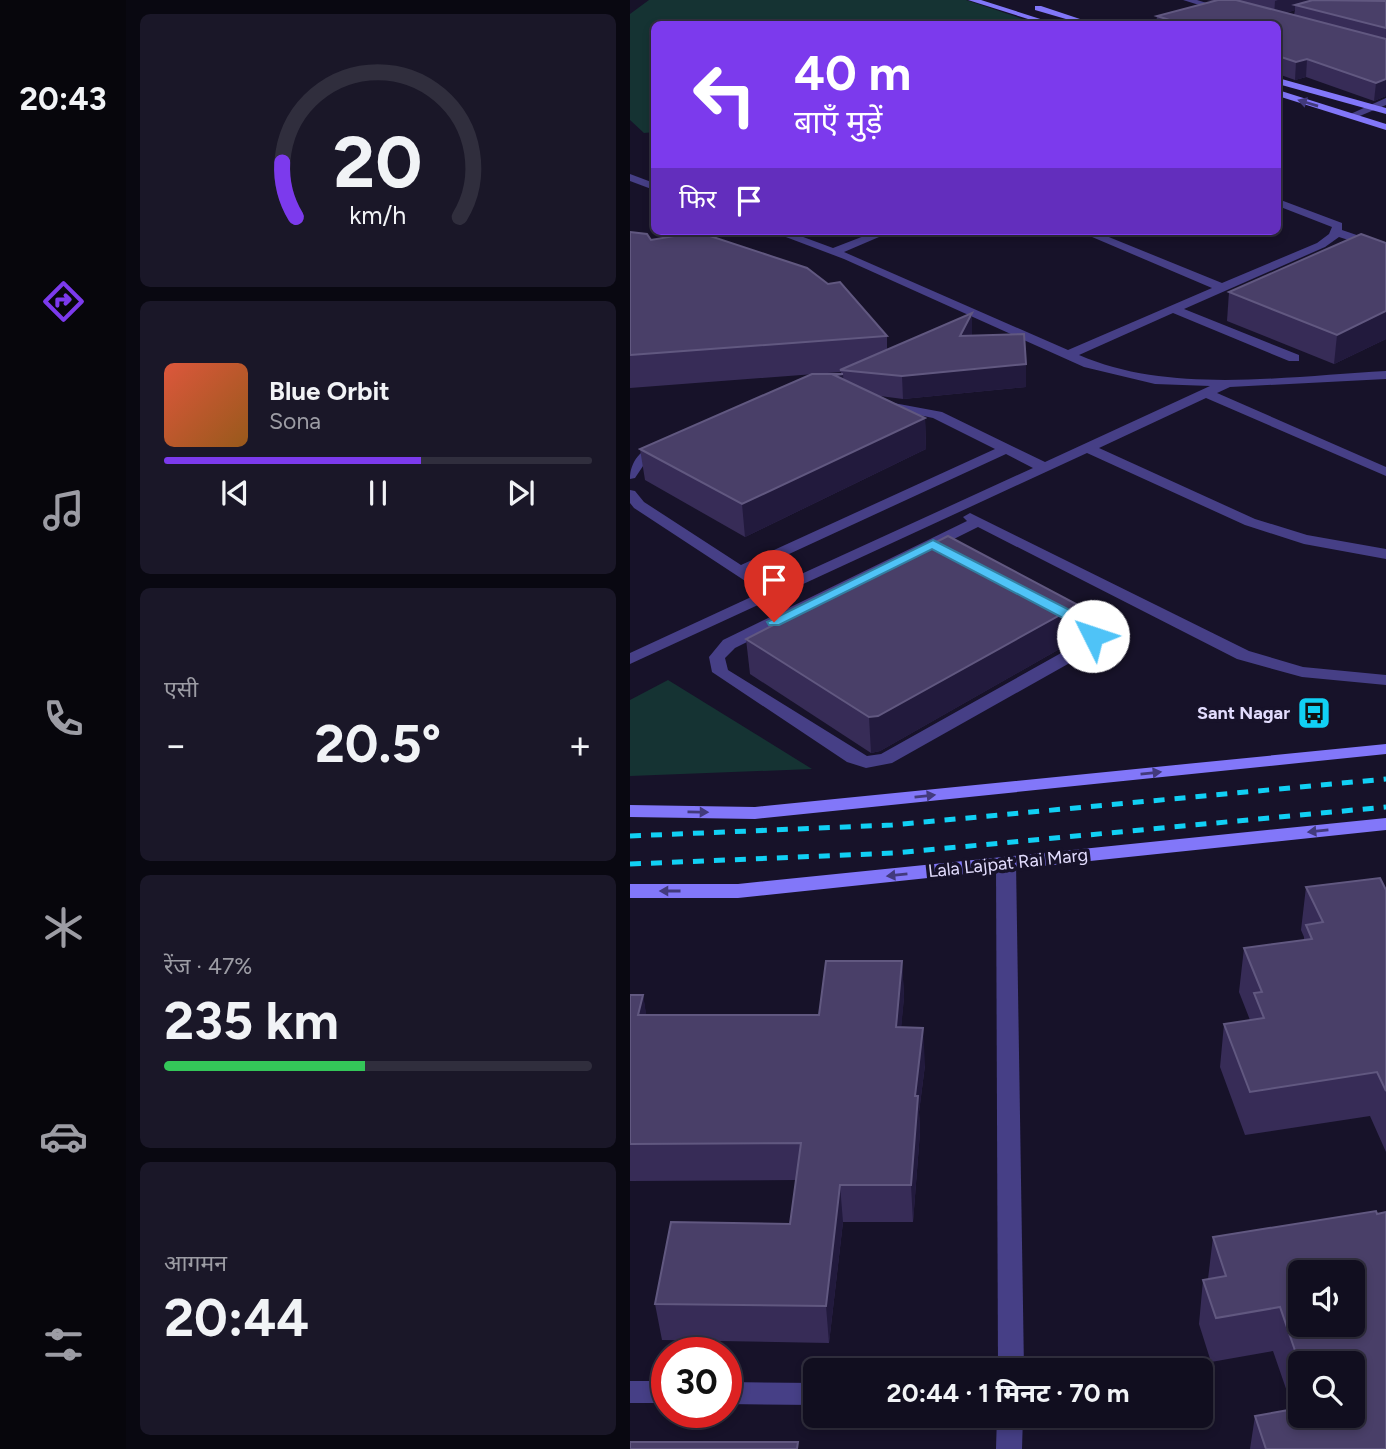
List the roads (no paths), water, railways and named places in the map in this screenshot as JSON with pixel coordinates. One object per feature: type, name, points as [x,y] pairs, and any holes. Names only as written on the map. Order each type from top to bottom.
[{"type":"main road","points":[[972,0],[1042,21]]},
{"type":"main road","points":[[1024,4],[1081,21]]},
{"type":"main road","points":[[1281,82],[1386,111]]},
{"type":"main road","points":[[1281,94],[1386,127]]},
{"type":"main road","points":[[630,811],[755,813],[1386,749]]},
{"type":"main road","name":"Lala Lajpat Rai Marg","points":[[630,891],[738,891],[1386,824]]},
{"type":"street","points":[[1187,0],[1238,13]]},
{"type":"street","points":[[1351,116],[1386,101]]},
{"type":"street","points":[[630,177],[651,186]]},
{"type":"street","points":[[1067,355],[1321,246],[1335,232],[1338,225],[1281,203]]},
{"type":"street","points":[[1335,232],[1386,249]]},
{"type":"street","points":[[787,235],[833,252],[1089,364],[1155,380],[1228,383],[1386,375]]},
{"type":"street","points":[[833,252],[877,235]]},
{"type":"street","points":[[1094,235],[1223,288]]},
{"type":"street","points":[[1173,309],[1294,358]]},
{"type":"street","points":[[630,659],[1228,383]]},
{"type":"street","points":[[1208,394],[1386,472]]},
{"type":"street","points":[[865,400],[937,415],[1045,468]]},
{"type":"street","points":[[630,475],[638,463],[674,436]]},
{"type":"street","points":[[742,570],[1006,449]]},
{"type":"street","points":[[1087,449],[1250,522],[1304,539],[1386,554]]},
{"type":"street","points":[[630,494],[639,505],[774,593]]},
{"type":"street","points":[[955,509],[1243,655],[1302,672],[1386,680]]},
{"type":"street","points":[[979,521],[729,644],[717,657],[720,672],[853,758],[866,762],[886,759],[1085,647],[1093,636],[1088,625],[1040,600]]},
{"type":"street","points":[[933,544],[956,556]]},
{"type":"street","points":[[1006,863],[1011,1358]]},
{"type":"street","points":[[630,1392],[651,1392]]},
{"type":"street","points":[[742,1393],[803,1394]]},
{"type":"street","points":[[1009,1449],[1010,1428]]},
{"type":"railway","points":[[630,836],[892,825],[1386,779]]},
{"type":"railway","points":[[630,864],[895,853],[1386,807]]},
{"type":"place","name":"Sant Nagar","points":[[1314,713]]}]
